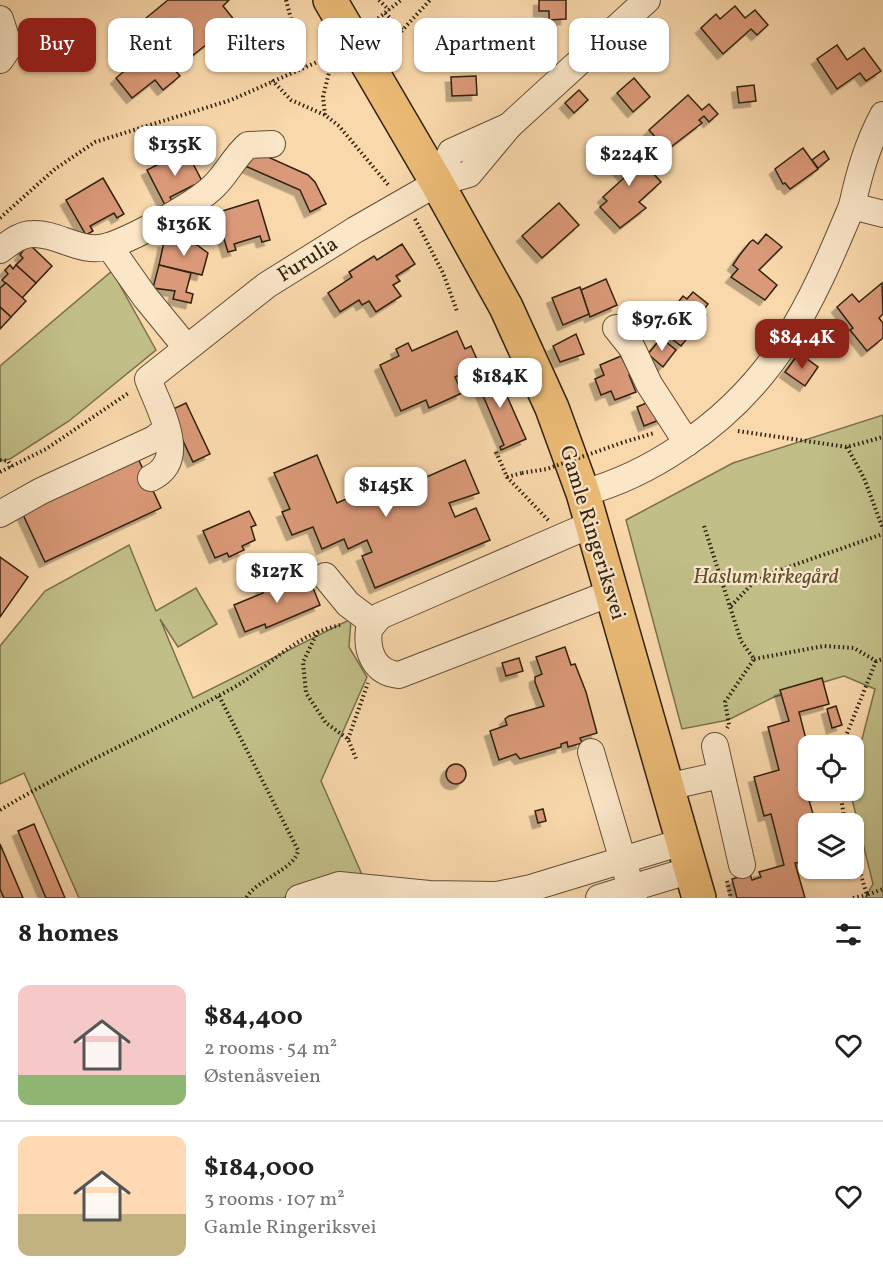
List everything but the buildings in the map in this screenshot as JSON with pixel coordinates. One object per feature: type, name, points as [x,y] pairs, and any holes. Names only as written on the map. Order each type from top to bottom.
[{"type":"main road","name":"Gamle Ringeriksvei","points":[[330,0],[437,183],[531,359],[583,493],[579,530],[611,593],[691,870]]},
{"type":"street","name":"Furulia","points":[[148,379],[267,285],[402,202],[437,183],[469,174],[509,126],[647,0]]},
{"type":"street","points":[[0,19],[9,47],[0,60]]},
{"type":"street","points":[[583,493],[616,484],[656,464],[683,437],[724,415],[751,389],[784,347],[825,271],[852,207],[860,169],[871,138],[883,115]]},
{"type":"street","points":[[0,250],[20,236],[32,234],[80,247],[109,246],[194,202],[229,171],[238,154],[248,145],[272,144]]},
{"type":"street","points":[[852,207],[883,214]]},
{"type":"street","points":[[109,246],[145,297],[186,347]]},
{"type":"street","points":[[616,328],[633,348],[649,384],[683,437]]},
{"type":"street","points":[[148,379],[172,448],[171,457],[163,472],[151,478]]},
{"type":"street","points":[[0,514],[41,491],[154,439],[166,430]]},
{"type":"street","points":[[579,530],[380,616],[370,625],[368,646],[376,666],[387,674],[399,675],[611,593]]},
{"type":"street","points":[[325,576],[348,604],[370,625]]},
{"type":"street","points":[[715,746],[742,865]]},
{"type":"street","points":[[591,752],[633,893]]},
{"type":"street","points":[[667,787],[720,775]]},
{"type":"street","points":[[299,898],[339,885],[439,894],[497,895],[531,888],[623,859],[691,870]]},
{"type":"street","points":[[599,898],[633,893],[691,870]]},
{"type":"path","points":[[286,0],[291,18]]},
{"type":"path","points":[[379,0],[403,31],[430,0]]},
{"type":"path","points":[[378,18],[401,0]]},
{"type":"path","points":[[306,67],[333,55],[323,97],[325,115]]},
{"type":"path","points":[[0,218],[55,169],[95,142],[231,100],[293,72]]},
{"type":"path","points":[[272,80],[291,100],[325,115],[339,126],[402,202],[414,218],[443,273],[457,311]]},
{"type":"path","points":[[0,472],[46,449],[148,379]]},
{"type":"path","points":[[724,415],[736,431],[847,447],[883,437]]},
{"type":"path","points":[[507,477],[547,469],[659,431],[683,437]]},
{"type":"path","points":[[847,447],[864,478],[883,529]]},
{"type":"path","points":[[496,452],[507,477],[533,507],[579,530]]},
{"type":"path","points":[[0,460],[8,461],[12,468]]},
{"type":"path","points":[[704,526],[741,641],[754,659]]},
{"type":"path","points":[[730,607],[753,583],[774,572],[883,534]]},
{"type":"path","points":[[0,810],[36,789],[219,696],[250,678],[290,645],[319,630],[345,624],[370,625]]},
{"type":"path","points":[[319,630],[303,662],[306,693],[313,708],[326,723],[348,739],[357,761]]},
{"type":"path","points":[[715,746],[729,725],[725,702],[754,659],[824,646],[854,648],[876,661]]},
{"type":"path","points":[[846,735],[876,661],[883,658]]},
{"type":"path","points":[[348,739],[369,678],[376,666]]},
{"type":"path","points":[[219,696],[298,850],[298,856],[292,862],[257,884],[246,898]]},
{"type":"path","points":[[862,879],[868,896]]},
{"type":"path","points":[[853,898],[868,896],[883,889]]},
{"type":"green space","points":[[112,271],[156,350],[69,421],[10,459],[0,461],[0,366]]},
{"type":"green space","name":"Haslum kirkegård","points":[[883,415],[883,898],[865,898],[873,884],[864,848],[864,813],[855,813],[852,801],[864,801],[863,735],[875,689],[844,676],[774,697],[728,720],[682,729],[626,520],[733,463]]},
{"type":"green space","points":[[129,545],[156,611],[196,588],[217,624],[178,647],[160,619],[193,698],[351,619],[349,647],[367,677],[321,781],[367,886],[313,888],[283,898],[79,898],[24,773],[0,784],[0,646],[45,591]]}]
